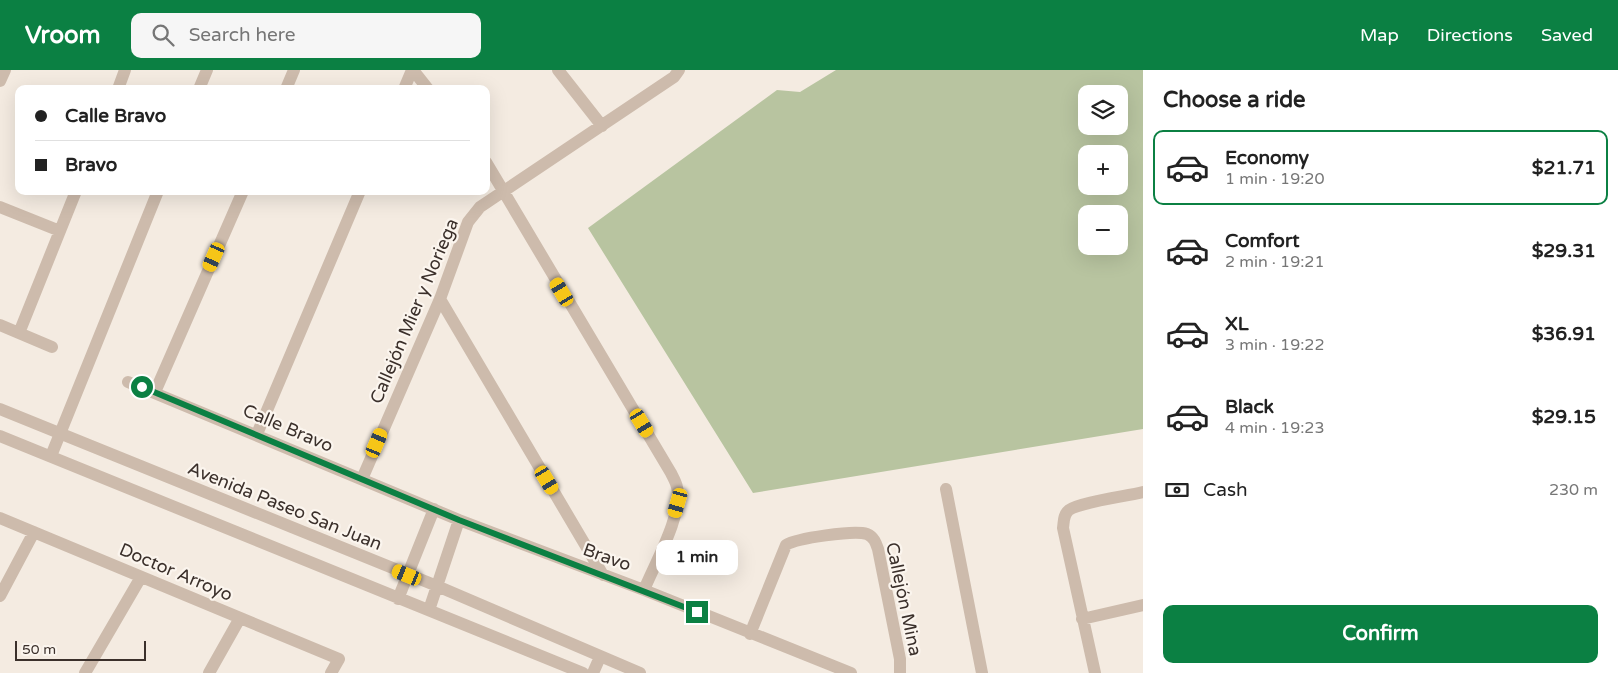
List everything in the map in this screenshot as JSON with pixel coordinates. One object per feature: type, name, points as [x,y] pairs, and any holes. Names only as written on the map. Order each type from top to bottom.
[{"type":"street","points":[[0,81],[5,70]]},
{"type":"street","points":[[119,85],[125,70]]},
{"type":"street","points":[[200,85],[206,70]]},
{"type":"street","points":[[288,85],[294,70]]},
{"type":"street","points":[[406,85],[413,70],[425,85]]},
{"type":"street","points":[[558,70],[602,126]]},
{"type":"street","name":"Callejón Mier y Noriega","points":[[362,479],[440,299],[468,222],[480,207],[602,126],[676,73]]},
{"type":"street","points":[[490,169],[666,464],[678,488],[678,503],[644,590]]},
{"type":"street","points":[[19,333],[74,195]]},
{"type":"street","points":[[51,456],[156,195]]},
{"type":"street","points":[[155,392],[241,195]]},
{"type":"street","points":[[257,434],[358,195]]},
{"type":"street","points":[[0,207],[60,232]]},
{"type":"street","points":[[440,299],[603,575]]},
{"type":"street","points":[[0,326],[52,347]]},
{"type":"street","name":"Calle Bravo","points":[[128,382],[434,509]]},
{"type":"street","name":"Avenida Paseo San Juan","points":[[0,409],[437,586],[640,673]]},
{"type":"street","points":[[0,436],[429,610],[567,670],[583,673]]},
{"type":"street","points":[[946,489],[982,673]]},
{"type":"street","points":[[1095,673],[1063,528],[1064,517],[1070,510],[1143,492]]},
{"type":"street","points":[[398,599],[434,509]]},
{"type":"street","name":"Bravo","points":[[434,509],[851,673]]},
{"type":"street","name":"Doctor Arroyo","points":[[0,518],[339,659],[331,673]]},
{"type":"street","points":[[429,610],[459,520]]},
{"type":"street","points":[[0,596],[34,532]]},
{"type":"street","name":"Callejón Mina","points":[[750,634],[786,545],[798,540],[857,533],[868,534],[874,538],[878,549],[900,659],[900,673]]},
{"type":"street","points":[[84,673],[141,576]]},
{"type":"street","points":[[1082,620],[1143,605]]},
{"type":"street","points":[[209,673],[240,618]]},
{"type":"street","points":[[567,670],[576,647]]},
{"type":"street","points":[[593,673],[600,657]]},
{"type":"green space","points":[[836,70],[1143,70],[1143,429],[753,493],[588,228],[777,90],[800,92]]},
{"type":"route","points":[[142,387],[459,520],[697,612]]}]
